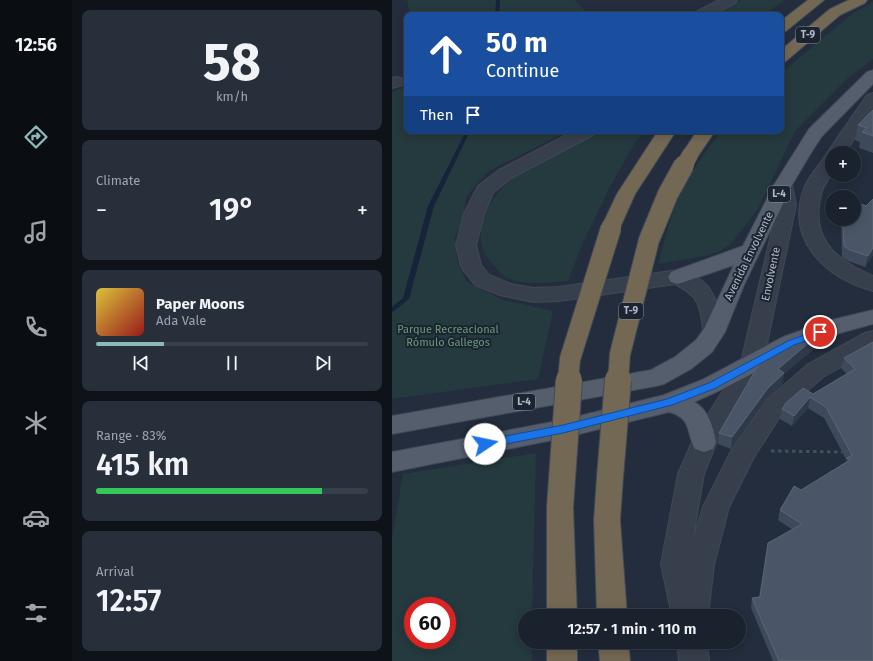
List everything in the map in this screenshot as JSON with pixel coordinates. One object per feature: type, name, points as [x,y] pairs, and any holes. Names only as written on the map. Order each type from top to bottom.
[{"type":"highway","points":[[782,12],[796,0]]},
{"type":"highway","points":[[784,26],[817,0]]},
{"type":"highway","name":"T-9","points":[[784,55],[839,6],[860,0]]},
{"type":"highway","points":[[562,609],[560,507],[570,359],[611,228],[626,194],[665,134]]},
{"type":"highway","name":"T-9","points":[[612,609],[607,520],[620,354],[649,240],[668,194],[690,155],[704,134]]},
{"type":"highway","points":[[562,649],[562,661]]},
{"type":"highway","points":[[614,649],[615,661]]},
{"type":"main road","name":"Avenida Envolvente","points":[[714,332],[734,285],[783,185],[815,133],[873,75]]},
{"type":"main road","points":[[678,277],[730,260],[752,250]]},
{"type":"main road","points":[[392,462],[563,429],[669,402],[712,385],[791,343],[835,326],[873,317]]},
{"type":"main road","name":"L-4","points":[[392,425],[656,378],[683,363],[704,346],[714,332]]},
{"type":"main road","points":[[669,402],[679,405],[696,415],[704,442]]},
{"type":"street","points":[[707,12],[730,0]]},
{"type":"street","name":"Avenida Envolvente","points":[[843,105],[873,88]]},
{"type":"street","points":[[841,146],[873,98]]},
{"type":"street","points":[[581,134],[511,171],[485,190],[474,214],[466,245],[471,266],[482,280],[507,290],[533,295],[560,294],[678,277],[697,287],[704,294],[713,321],[714,332]]},
{"type":"street","points":[[825,170],[816,183],[810,203],[810,231],[817,245],[829,258],[844,270],[873,284]]},
{"type":"street","name":"Envolvente","points":[[685,609],[675,564],[691,474],[704,442],[752,363],[787,205],[783,185]]},
{"type":"street","points":[[694,609],[700,565],[716,507],[744,451],[780,401],[815,371],[873,339]]},
{"type":"street","points":[[693,649],[694,661]]},
{"type":"path","points":[[744,451],[842,453],[848,449]]},
{"type":"green space","points":[[407,0],[575,0],[586,12],[409,12]]},
{"type":"green space","points":[[742,0],[784,0],[769,12],[716,12]]},
{"type":"green space","points":[[873,2],[873,59],[848,78],[795,131],[758,209],[731,244],[720,251],[705,256],[658,264],[671,217],[682,190],[695,167],[719,134],[784,134],[784,71],[852,14]]},
{"type":"green space","name":"Parque Recreacional Rómulo Gallegos","points":[[404,88],[404,134],[560,134],[489,171],[476,184],[466,198],[463,218],[455,237],[457,260],[467,282],[503,300],[553,311],[538,379],[392,399],[392,92]]},
{"type":"green space","points":[[596,134],[642,134],[636,141],[610,187],[584,240],[568,281],[530,283],[507,278],[484,254],[481,240],[483,220],[492,201],[513,178]]},
{"type":"green space","points":[[536,453],[532,609],[518,609],[518,649],[532,649],[532,661],[392,661],[392,539],[403,474]]},
{"type":"building","points":[[873,110],[873,136],[862,132],[867,128],[858,125]]},
{"type":"building","points":[[873,199],[873,248],[868,256],[850,250],[844,246],[843,226],[861,226],[861,204],[866,206]]},
{"type":"building","points":[[826,328],[778,369],[784,373],[768,388],[732,437],[719,433],[762,359]]},
{"type":"building","points":[[873,342],[873,661],[779,661],[752,598],[760,597],[768,543],[802,524],[780,510],[794,486],[801,490],[850,460],[847,458],[852,455],[826,407],[810,397],[794,416],[782,409],[786,403],[803,388],[813,394],[855,369],[844,358]]},
{"type":"waterway","points":[[497,12],[498,0]]},
{"type":"waterway","points":[[392,310],[406,299],[431,206],[467,134]]},
{"type":"route","points":[[485,444],[563,429],[669,402],[712,385],[791,343],[820,332]]}]
